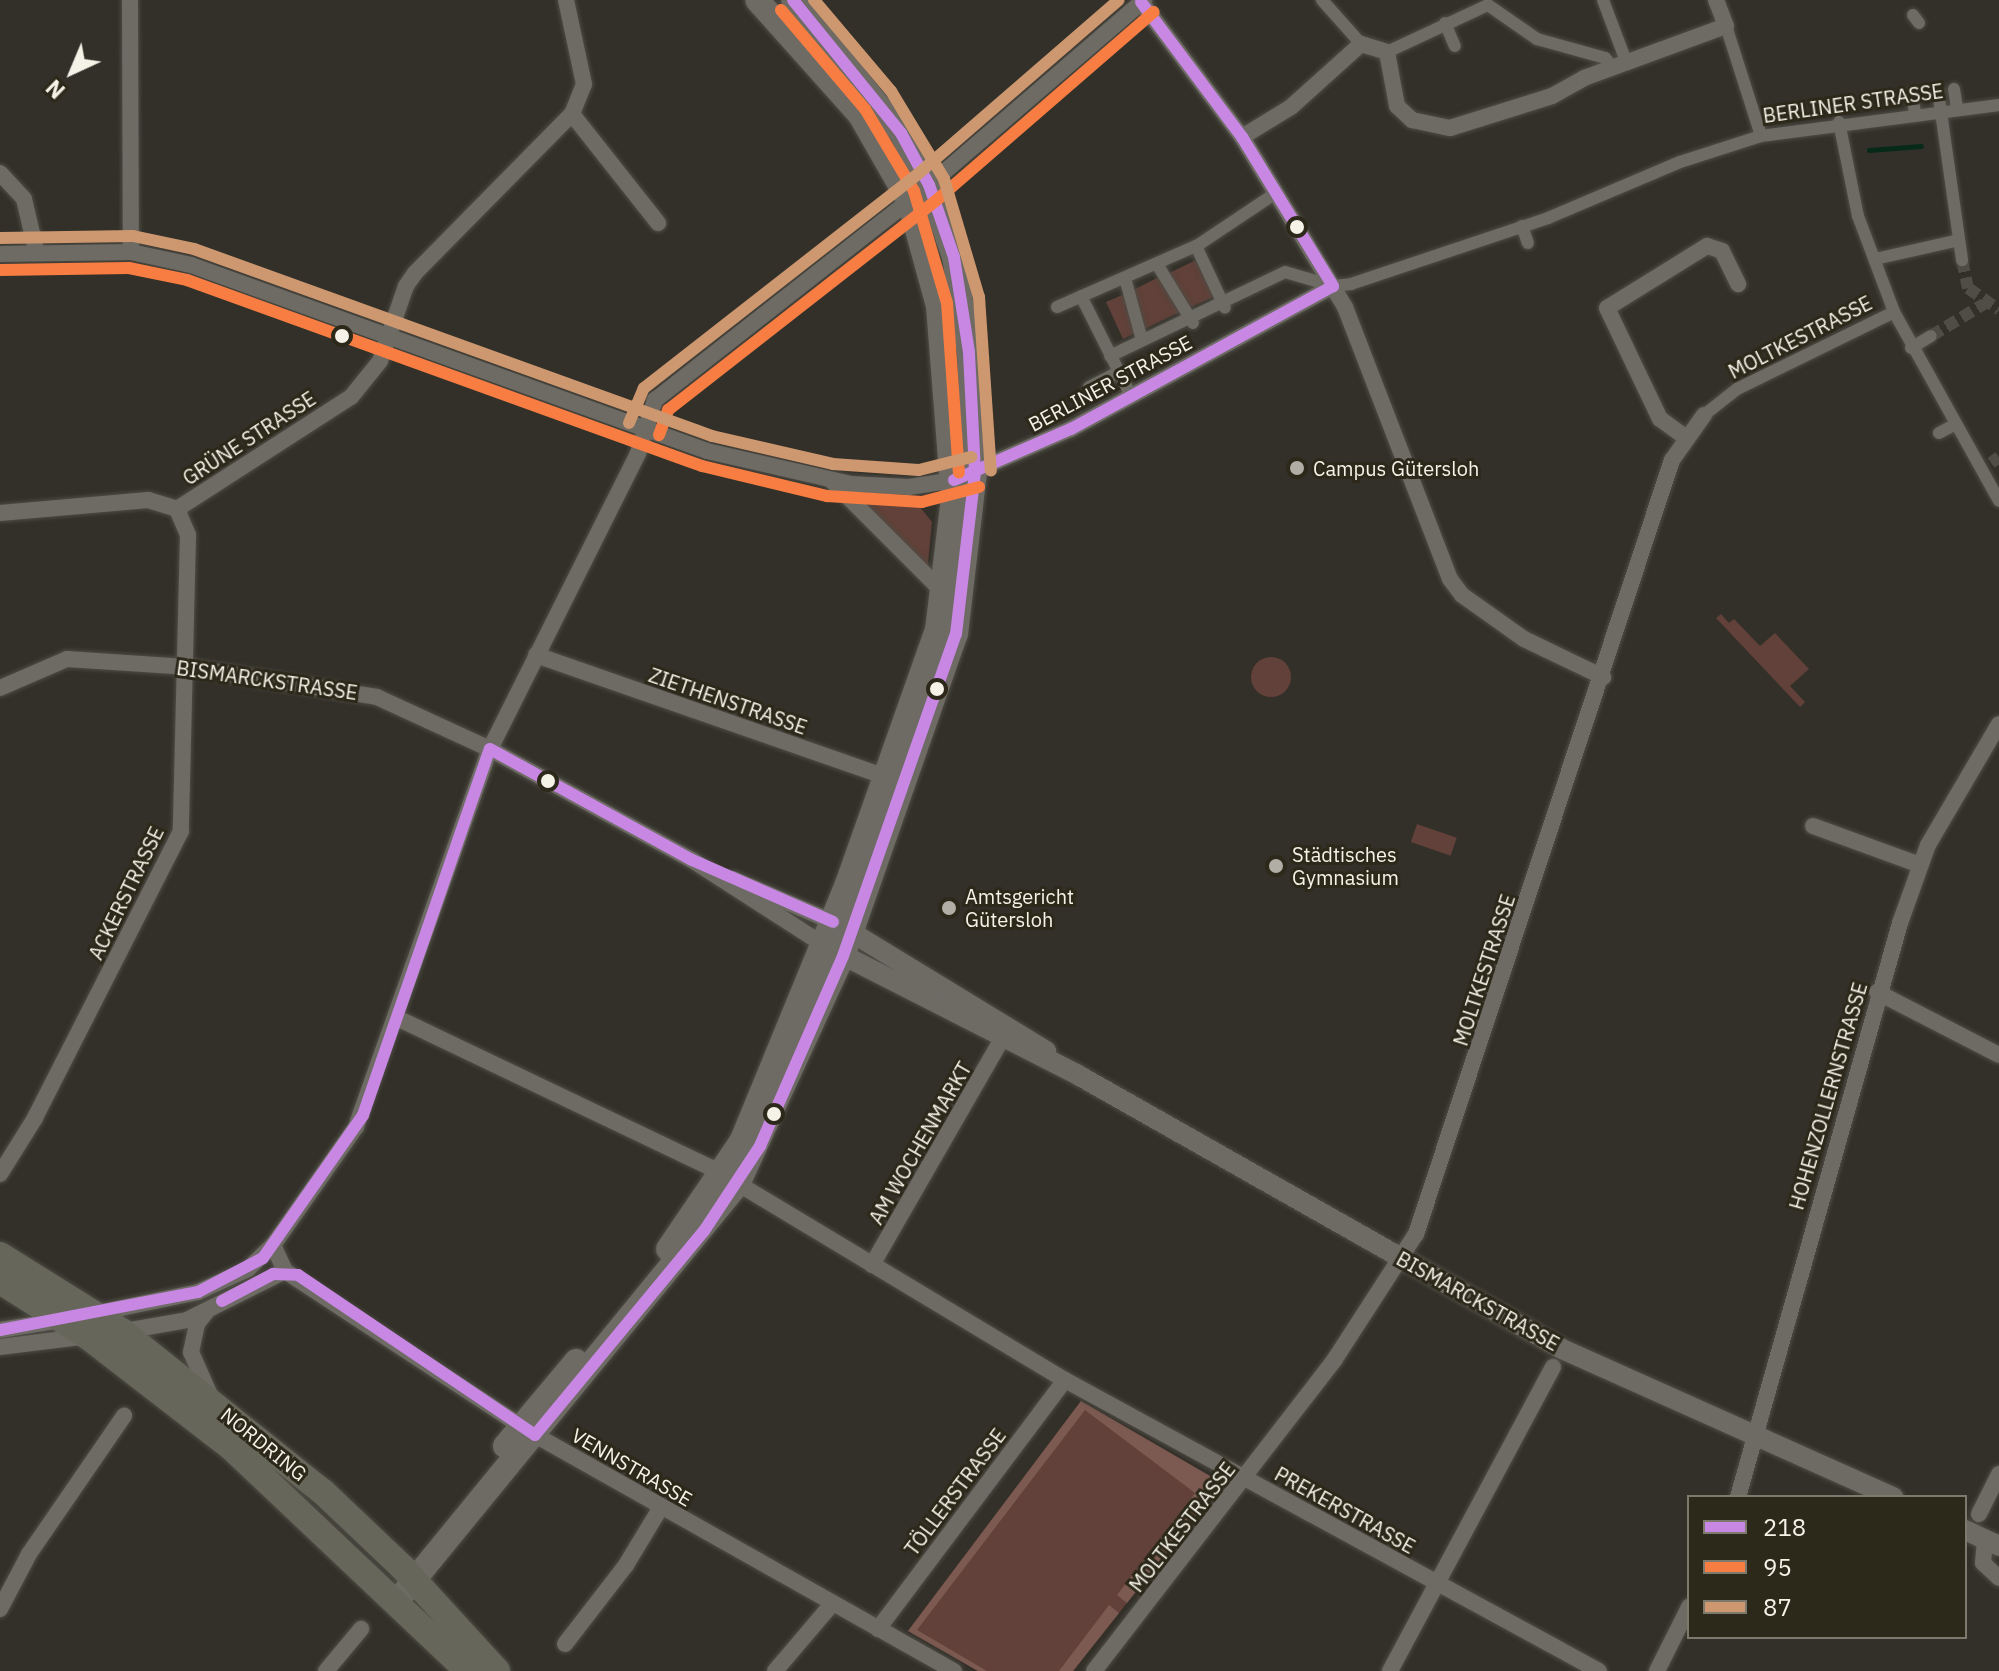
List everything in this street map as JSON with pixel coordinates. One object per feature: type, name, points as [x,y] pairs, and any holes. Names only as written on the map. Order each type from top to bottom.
[{"type":"main road","points":[[757,0],[860,115],[909,201],[938,306],[964,476],[943,592],[897,780]]},
{"type":"main road","points":[[392,1595],[731,1180],[833,951],[956,634],[964,476],[963,300],[929,185],[878,100],[793,0]]},
{"type":"main road","name":"NORDRING","points":[[0,1255],[92,1325],[233,1449],[392,1595],[468,1671]]},
{"type":"main road","name":"NORDRING","points":[[10,1286],[64,1320],[123,1332],[215,1404],[323,1492],[410,1574],[497,1671]]},
{"type":"street","points":[[130,0],[131,252]]},
{"type":"street","points":[[566,0],[584,84],[572,114],[658,223]]},
{"type":"street","points":[[1322,0],[1361,44],[1387,52],[1488,2],[1537,39],[1615,63]]},
{"type":"street","points":[[1603,0],[1619,46],[1615,63]]},
{"type":"street","points":[[1716,0],[1761,136]]},
{"type":"street","points":[[0,1347],[92,1325],[206,1289],[248,1269],[273,1245],[363,1115],[490,749],[638,453],[655,400],[929,185],[1122,19],[1137,1],[1242,137],[1333,286],[1450,579],[1462,595],[1524,639],[1603,677]]},
{"type":"street","points":[[1445,23],[1455,46]]},
{"type":"street","points":[[1387,52],[1394,67],[1397,106],[1412,120],[1430,127],[1450,128],[1552,96],[1615,63],[1726,26]]},
{"type":"street","points":[[1242,137],[1291,107],[1361,44]]},
{"type":"street","points":[[1615,63],[1619,46]]},
{"type":"street","points":[[1954,89],[1957,109]]},
{"type":"street","points":[[1938,91],[1962,260]]},
{"type":"street","points":[[1912,94],[1915,113]]},
{"type":"street","name":"BERLINER STRASSE","points":[[0,254],[36,250],[131,252],[191,265],[390,334],[707,451],[831,480],[909,487],[964,476],[1131,396],[1333,286],[1522,226],[1680,162],[1761,136],[1839,122],[1999,105]]},
{"type":"street","name":"GRÜNE STRASSE","points":[[0,513],[122,500],[177,509],[351,397],[380,361],[415,273],[572,114]]},
{"type":"street","points":[[1839,122],[1858,216],[1894,312],[1954,425],[1985,466],[1999,501]]},
{"type":"street","points":[[0,173],[24,199],[36,250]]},
{"type":"street","points":[[1057,307],[1196,246],[1227,221],[1276,193]]},
{"type":"street","points":[[1522,226],[1528,243]]},
{"type":"street","points":[[1875,259],[1959,240]]},
{"type":"street","points":[[1468,243],[1472,256]]},
{"type":"street","points":[[1196,246],[1224,305]]},
{"type":"street","points":[[1685,437],[1660,419],[1607,308],[1707,246],[1722,251],[1738,284]]},
{"type":"street","points":[[1142,255],[1192,320]]},
{"type":"street","points":[[1410,261],[1416,274]]},
{"type":"street","points":[[1110,356],[1224,305],[1285,272],[1333,286]]},
{"type":"street","points":[[1125,278],[1142,340]]},
{"type":"street","points":[[1081,296],[1131,396]]},
{"type":"street","name":"MOLTKESTRASSE","points":[[1094,1671],[1246,1479],[1402,1259],[1427,1207],[1672,460],[1685,437],[1704,415],[1737,389],[1894,312]]},
{"type":"street","points":[[1911,348],[1931,336]]},
{"type":"street","points":[[1089,387],[1118,372]]},
{"type":"street","points":[[1939,433],[1954,425]]},
{"type":"street","points":[[831,480],[943,592]]},
{"type":"street","name":"ACKERSTRASSE","points":[[0,1174],[35,1118],[181,831],[188,535],[177,509]]},
{"type":"street","name":"ZIETHENSTRASSE","points":[[536,655],[897,780]]},
{"type":"street","name":"BISMARCKSTRASSE","points":[[0,688],[67,659],[186,667],[365,693],[490,749],[692,860],[833,951],[1006,1033]]},
{"type":"street","name":"HOHENZOLLERNSTRASSE","points":[[1738,1495],[1877,992],[1920,865],[1999,724]]},
{"type":"street","points":[[1813,826],[1920,865]]},
{"type":"street","name":"BISMARCKSTRASSE","points":[[692,860],[842,926],[1006,1033],[1562,1349],[1889,1495]]},
{"type":"street","points":[[1877,992],[1999,1055]]},
{"type":"street","name":"PREKERSTRASSE","points":[[397,1018],[731,1180],[1065,1380],[1599,1671]]},
{"type":"street","name":"AM WOCHENMARKT","points":[[867,1262],[1006,1033]]},
{"type":"street","points":[[123,1332],[187,1320],[285,1271],[273,1245]]},
{"type":"street","name":"VENNSTRASSE","points":[[285,1271],[528,1431],[954,1671]]},
{"type":"street","points":[[209,1309],[197,1324],[191,1352],[215,1404]]},
{"type":"street","points":[[0,1330],[64,1320]]},
{"type":"street","points":[[1390,1671],[1553,1367]]},
{"type":"street","name":"TÖLLERSTRASSE","points":[[878,1629],[1065,1380]]},
{"type":"street","points":[[0,1609],[29,1554],[124,1416]]},
{"type":"street","points":[[1979,1514],[1999,1474]]},
{"type":"street","points":[[565,1644],[626,1565],[661,1507]]},
{"type":"street","points":[[1967,1531],[1993,1545],[1983,1563],[1999,1578]]},
{"type":"street","points":[[775,1671],[832,1604]]},
{"type":"street","points":[[1657,1671],[1687,1611]]},
{"type":"street","points":[[326,1671],[361,1629]]},
{"type":"shaded area","points":[[1196,260],[1213,297],[1189,308],[1165,275]]},
{"type":"shaded area","points":[[1161,276],[1184,310],[1142,330],[1131,291]]},
{"type":"shaded area","points":[[1127,293],[1137,332],[1123,339],[1106,302]]},
{"type":"shaded area","points":[[855,499],[916,502],[932,522],[927,573]]},
{"type":"shaded area","points":[[1721,614],[1729,623],[1734,619],[1760,646],[1775,633],[1809,669],[1790,686],[1805,702],[1800,707],[1716,618]]},
{"type":"shaded area","points":[[1271,657],[1285,663],[1291,677],[1285,691],[1271,697],[1257,691],[1251,677],[1257,663]]},
{"type":"shaded area","points":[[1417,824],[1457,838],[1451,856],[1411,842]]},
{"type":"shaded area","points":[[1081,1401],[1222,1483],[1073,1671],[978,1671],[908,1631]]},
{"type":"shaded area","points":[[1081,1401],[1222,1483],[1127,1603],[1117,1595],[1195,1493],[1085,1410],[917,1630],[987,1671],[978,1671],[908,1631]]},
{"type":"shaded area","points":[[1109,1605],[1119,1613],[1073,1671],[1059,1671]]},
{"type":"waterway","points":[[1869,150],[1921,146]]},
{"type":"tunnel","points":[[1962,260],[1968,288],[1999,310]]},
{"type":"tunnel","points":[[1931,336],[1984,304]]},
{"type":"tunnel","points":[[1991,463],[1999,457]]},
{"type":"transit line","name":"218","points":[[535,1435],[704,1231],[760,1146],[843,956],[956,634],[975,472],[969,352],[954,257],[929,185],[901,133],[793,0]]},
{"type":"transit line","name":"87","points":[[814,0],[891,91],[944,179],[979,297],[991,471]]},
{"type":"transit line","name":"87","points":[[629,423],[644,388],[919,173],[1119,0]]},
{"type":"transit line","name":"218","points":[[1141,2],[1242,137],[1333,286]]},
{"type":"transit line","name":"95","points":[[781,10],[865,109],[914,191],[947,303],[959,473]]},
{"type":"transit line","name":"95","points":[[659,435],[668,410],[939,198],[1154,12]]},
{"type":"transit line","name":"87","points":[[0,238],[133,236],[194,249],[712,436],[833,464],[919,470],[971,457]]},
{"type":"transit line","name":"95","points":[[0,270],[129,268],[187,280],[702,466],[827,496],[922,502],[979,487]]},
{"type":"transit line","name":"218","points":[[954,480],[1071,429],[1333,286]]},
{"type":"transit line","name":"218","points":[[490,749],[692,860],[833,922]]},
{"type":"transit line","name":"218","points":[[0,1330],[198,1292],[263,1258],[363,1115],[490,749]]},
{"type":"transit line","name":"218","points":[[222,1301],[273,1274],[298,1275],[535,1435]]},
{"type":"place","name":"Campus Gütersloh","points":[[1297,468]]},
{"type":"place","name":"Städtisches Gymnasium","points":[[1276,866]]},
{"type":"place","name":"Amtsgericht Gütersloh","points":[[949,908]]}]
